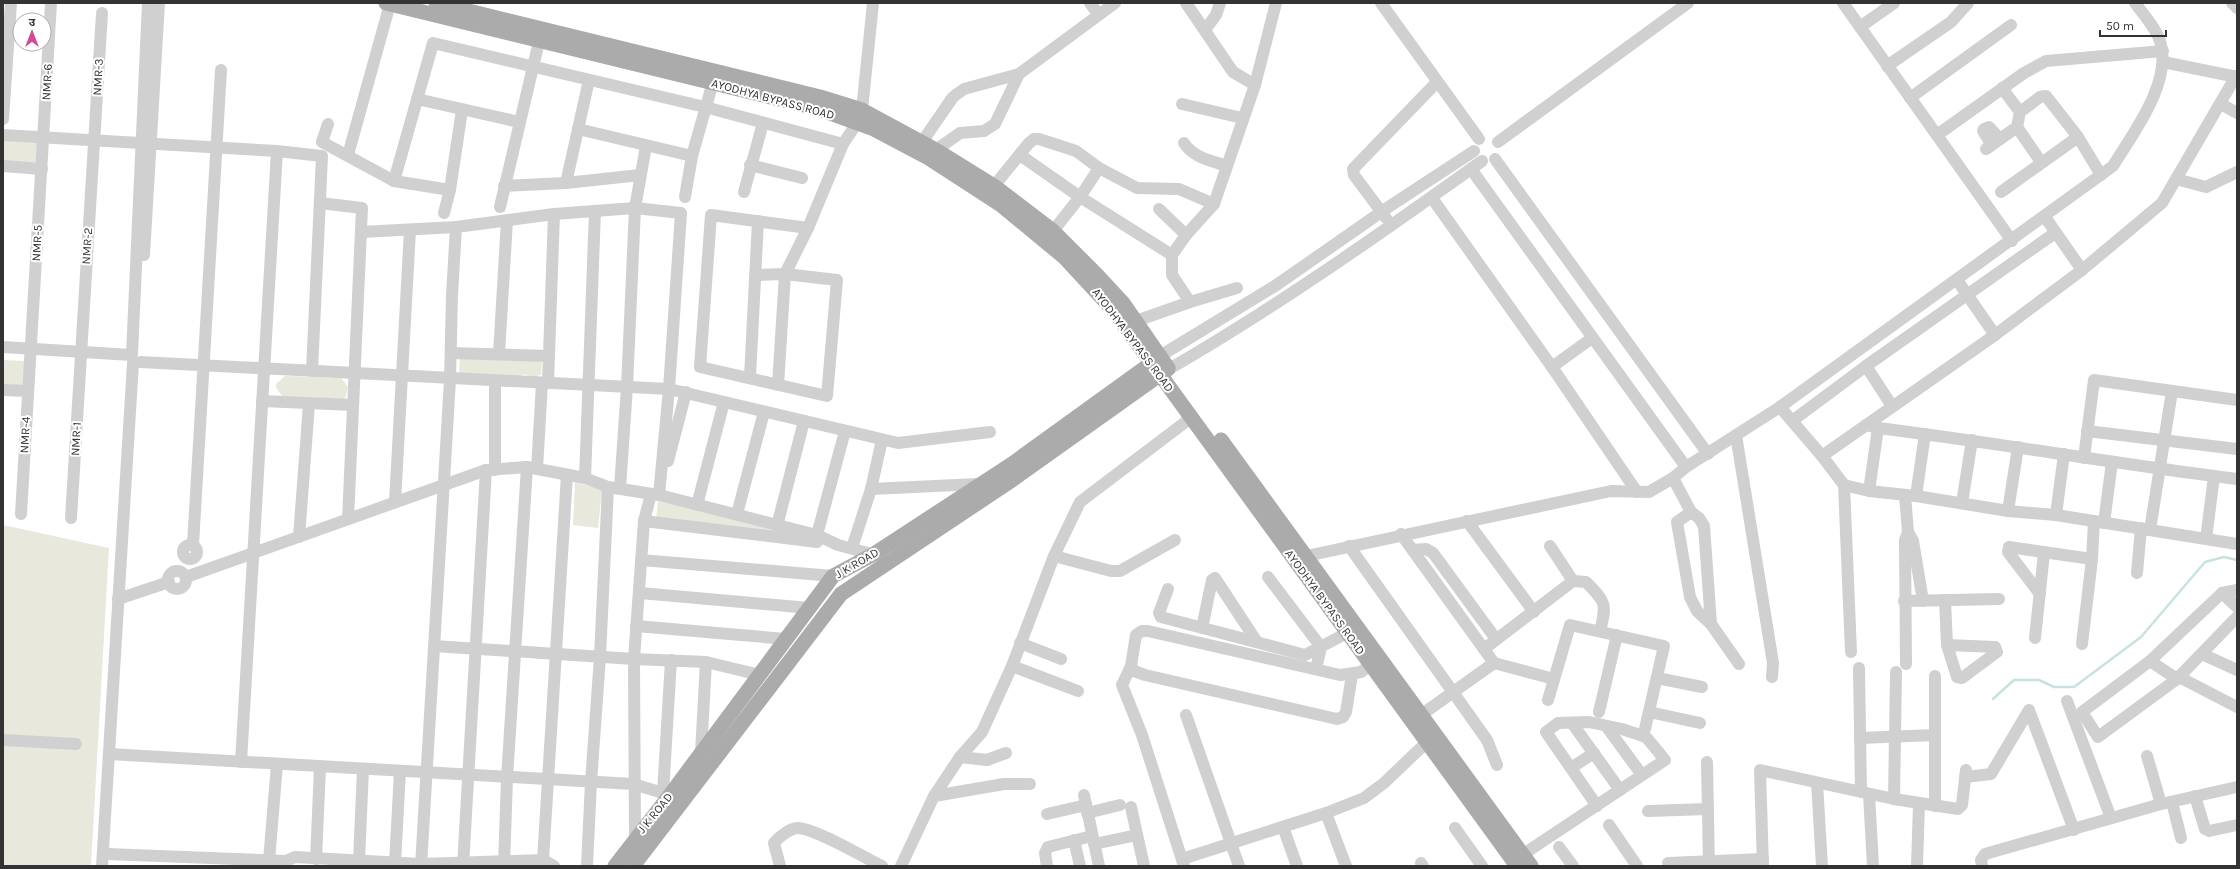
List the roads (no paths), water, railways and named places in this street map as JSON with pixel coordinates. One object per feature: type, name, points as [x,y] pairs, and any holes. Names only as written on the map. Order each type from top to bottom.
[{"type":"main road","name":"AYODHYA BYPASS ROAD","points":[[436,3],[540,35],[713,82],[816,108],[860,116],[874,128],[927,157],[1000,205],[1064,257],[1090,283],[1160,365],[1300,557],[1347,633],[1427,742],[1523,862]]},
{"type":"main road","name":"AYODHYA BYPASS ROAD","points":[[388,4],[540,35],[820,97],[860,116],[922,142],[994,186],[1053,231],[1098,276],[1136,321],[1160,365],[1192,417],[1421,715],[1523,862]]},
{"type":"main road","name":"J K ROAD","points":[[615,866],[635,838],[841,594],[891,560],[913,536],[978,484],[1012,464],[1160,365]]},
{"type":"main road","name":"J K ROAD","points":[[633,866],[667,801],[701,752],[760,675],[832,576],[913,536],[1012,480],[1160,365]]},
{"type":"street","points":[[3,118],[11,3]]},
{"type":"street","name":"NMR-6","points":[[44,137],[51,3]]},
{"type":"street","points":[[146,143],[148,3]]},
{"type":"street","points":[[102,866],[121,599],[146,143],[158,3]]},
{"type":"street","points":[[778,385],[785,274],[808,228],[843,144],[860,116],[873,3]]},
{"type":"street","points":[[1090,3],[1098,14]]},
{"type":"street","points":[[922,142],[943,110],[958,93],[979,85],[1019,74],[1098,14],[1115,3]]},
{"type":"street","points":[[1186,3],[1233,72],[1255,85]]},
{"type":"street","points":[[1205,30],[1216,15],[1220,3]]},
{"type":"street","points":[[1190,302],[1172,274],[1172,255],[1186,235],[1214,204],[1242,118],[1255,85],[1276,3]]},
{"type":"street","points":[[1381,3],[1479,139]]},
{"type":"street","points":[[1498,142],[1688,3]]},
{"type":"street","points":[[1843,3],[2012,241]]},
{"type":"street","points":[[1860,27],[1894,3]]},
{"type":"street","points":[[1887,66],[1951,22],[1968,3]]},
{"type":"street","points":[[1300,557],[1401,534],[1611,491],[1649,492],[1673,478],[1686,467],[1780,407],[2012,241],[2113,166],[2146,113],[2161,75],[2163,56],[2160,39],[2135,3]]},
{"type":"street","points":[[2232,3],[2237,8]]},
{"type":"street","points":[[348,155],[388,4]]},
{"type":"street","name":"NMR-3","points":[[94,140],[102,13]]},
{"type":"street","points":[[1910,98],[2011,25]]},
{"type":"street","points":[[500,207],[540,35]]},
{"type":"street","points":[[394,181],[433,43],[705,107],[843,144]]},
{"type":"street","points":[[1822,456],[1872,426],[1892,406],[1995,335],[2082,270],[2162,203],[2237,77],[2163,56],[2046,60],[2002,88],[1937,135]]},
{"type":"street","points":[[188,577],[188,559],[184,555],[183,550],[187,546],[193,545],[202,365],[221,70]]},
{"type":"street","points":[[936,150],[960,133],[990,129],[995,124],[1019,74]]},
{"type":"street","points":[[566,183],[589,80]]},
{"type":"street","points":[[685,197],[692,156],[713,82]]},
{"type":"street","points":[[1391,226],[1354,175],[1353,169],[1437,82]]},
{"type":"street","points":[[2002,88],[2020,112]]},
{"type":"street","points":[[1993,144],[2017,127],[2020,112],[2040,97],[2046,96],[2078,137],[2101,175]]},
{"type":"street","points":[[417,99],[519,122]]},
{"type":"street","points":[[1182,104],[1242,118]]},
{"type":"street","points":[[2221,104],[2237,113]]},
{"type":"street","points":[[444,213],[450,190],[462,110]]},
{"type":"street","points":[[744,192],[750,165],[763,123]]},
{"type":"street","points":[[328,124],[322,142],[394,181],[450,190]]},
{"type":"street","points":[[2017,127],[2042,162]]},
{"type":"street","points":[[578,129],[692,156]]},
{"type":"street","points":[[3,135],[277,151],[322,156],[312,371]]},
{"type":"street","points":[[1160,365],[1219,340],[1320,275],[1432,198],[1482,161],[1487,162],[1496,159],[1500,149],[1498,142],[1489,136],[1479,139]]},
{"type":"street","name":"NMR-5","points":[[31,352],[44,137]]},
{"type":"street","points":[[2001,192],[2078,137]]},
{"type":"street","points":[[994,186],[1034,138],[1076,151],[1098,168],[1137,188],[1179,190],[1214,204]]},
{"type":"street","points":[[1160,365],[1382,212],[1474,151],[1479,139]]},
{"type":"street","name":"NMR-2","points":[[80,355],[94,140]]},
{"type":"street","points":[[1184,143],[1189,151],[1196,156],[1226,166]]},
{"type":"street","points":[[620,488],[627,387],[635,208],[646,146]]},
{"type":"street","points":[[241,762],[277,151]]},
{"type":"street","points":[[1474,151],[1482,161]]},
{"type":"street","points":[[1020,155],[1080,197],[1172,255]]},
{"type":"street","points":[[1496,159],[1708,454]]},
{"type":"street","points":[[750,165],[802,178]]},
{"type":"street","points":[[3,166],[42,169]]},
{"type":"street","points":[[1053,231],[1080,197],[1098,168]]},
{"type":"street","points":[[1471,169],[1686,467]]},
{"type":"street","points":[[2176,179],[2206,187],[2237,172]]},
{"type":"street","points":[[504,186],[566,183],[640,175]]},
{"type":"street","points":[[1432,198],[1552,367],[1637,492]]},
{"type":"street","points":[[320,203],[362,208],[348,519]]},
{"type":"street","points":[[361,232],[456,227],[554,214],[635,208],[680,213],[669,389],[655,495]]},
{"type":"street","points":[[1159,209],[1186,235]]},
{"type":"street","points":[[585,478],[590,385],[595,211]]},
{"type":"street","points":[[504,864],[507,778],[516,651],[532,468],[549,356],[554,214]]},
{"type":"street","points":[[756,275],[785,274],[837,280],[827,396],[750,377],[700,367],[711,215],[808,228]]},
{"type":"street","points":[[2045,217],[2082,270]]},
{"type":"street","points":[[500,354],[507,220]]},
{"type":"street","points":[[750,377],[758,221]]},
{"type":"street","points":[[421,865],[450,380],[452,295],[456,227]]},
{"type":"street","points":[[395,502],[410,230]]},
{"type":"street","points":[[1792,421],[1866,366],[2055,233]]},
{"type":"street","points":[[1957,280],[1995,335]]},
{"type":"street","points":[[1136,321],[1190,302],[1237,288]]},
{"type":"street","points":[[1552,367],[1592,338]]},
{"type":"street","points":[[3,347],[31,352],[202,365],[450,380],[669,389],[898,443],[990,432]]},
{"type":"street","points":[[3,354],[31,352]]},
{"type":"street","name":"NMR-4","points":[[21,514],[31,352]]},
{"type":"street","points":[[451,353],[549,356]]},
{"type":"street","name":"NMR-1","points":[[71,518],[80,355]]},
{"type":"street","points":[[1866,366],[1892,406]]},
{"type":"street","points":[[2084,458],[2094,380],[2237,400]]},
{"type":"street","points":[[463,864],[468,775],[491,470],[495,382]]},
{"type":"street","points":[[3,390],[28,391]]},
{"type":"street","points":[[2137,573],[2145,529],[2161,470],[2172,391]]},
{"type":"street","points":[[635,838],[633,784],[634,659],[644,522],[655,495],[686,392]]},
{"type":"street","points":[[262,401],[353,405]]},
{"type":"street","points":[[697,505],[724,402]]},
{"type":"street","points":[[299,537],[309,404]]},
{"type":"street","points":[[1780,407],[1822,456],[1844,485],[1851,652]]},
{"type":"street","points":[[737,514],[764,412]]},
{"type":"street","points":[[901,866],[934,796],[960,757],[982,732],[1012,666],[1054,556],[1080,502],[1192,417]]},
{"type":"street","points":[[777,526],[804,421]]},
{"type":"street","points":[[1872,426],[2064,454],[2161,470],[2237,479]]},
{"type":"street","points":[[1869,491],[1872,426]]},
{"type":"street","points":[[817,535],[845,431]]},
{"type":"street","points":[[2088,431],[2237,449]]},
{"type":"street","points":[[1906,664],[1904,540],[1908,532],[1911,495],[1925,434]]},
{"type":"street","points":[[1736,435],[1773,663],[1772,677]]},
{"type":"street","points":[[852,548],[871,489],[882,440]]},
{"type":"street","points":[[1962,503],[1972,440]]},
{"type":"street","points":[[2008,511],[2018,447]]},
{"type":"street","points":[[2056,516],[2064,454]]},
{"type":"street","points":[[2082,644],[2092,559],[2112,462]]},
{"type":"street","points":[[188,577],[253,552],[491,470],[532,468],[585,478],[608,487],[655,495],[737,514],[777,526],[817,535],[838,545]]},
{"type":"street","points":[[111,754],[107,860],[269,861],[286,864],[295,857],[359,861],[372,864],[421,865],[549,863],[549,779],[567,475]]},
{"type":"street","points":[[2206,539],[2214,476]]},
{"type":"street","points":[[1673,478],[1691,512],[1699,518],[1704,526],[1711,624]]},
{"type":"street","points":[[871,489],[978,484]]},
{"type":"street","points":[[1844,485],[1869,491],[1911,495],[2008,511],[2099,522],[2237,544]]},
{"type":"street","points":[[587,866],[590,782],[600,657],[608,487]]},
{"type":"street","points":[[1691,512],[1678,522],[1690,597],[1697,611],[1711,624],[1739,664]]},
{"type":"street","points":[[1467,521],[1534,612]]},
{"type":"street","points":[[644,522],[838,545],[891,560]]},
{"type":"street","points":[[1908,532],[1912,542],[1923,601]]},
{"type":"street","points":[[1401,534],[1494,663],[1554,679]]},
{"type":"street","points":[[1054,556],[1111,571],[1120,571],[1174,540]]},
{"type":"street","points":[[1349,546],[1452,694],[1488,740],[1497,765]]},
{"type":"street","points":[[1550,546],[1573,581]]},
{"type":"street","points":[[2040,594],[2008,552],[2009,548],[2092,559]]},
{"type":"street","points":[[1413,550],[1426,549],[1433,553],[1496,639]]},
{"type":"street","points":[[2035,638],[2044,553]]},
{"type":"street","points":[[641,560],[832,576]]},
{"type":"street","points":[[121,599],[169,582],[169,576],[175,571],[181,572],[188,577]]},
{"type":"street","points":[[1268,577],[1322,647]]},
{"type":"street","points":[[1202,628],[1212,580],[1215,578],[1257,642]]},
{"type":"street","points":[[1484,649],[1573,581],[1586,582],[1604,603],[1605,611],[1600,631]]},
{"type":"street","points":[[1168,589],[1159,613],[1161,617],[1305,655],[1347,633]]},
{"type":"street","points":[[2237,590],[2222,594],[2150,662],[2082,712],[2098,737],[2178,678],[2237,618]]},
{"type":"street","points":[[640,593],[809,608]]},
{"type":"street","points":[[2222,594],[2237,607]]},
{"type":"street","points":[[1904,601],[1999,599]]},
{"type":"street","points":[[1945,600],[1947,645]]},
{"type":"street","points":[[1548,700],[1570,625],[1664,646],[1645,729]]},
{"type":"street","points":[[636,626],[786,639]]},
{"type":"street","points":[[1371,664],[1361,672],[1352,675],[1340,675],[1148,631],[1142,631],[1136,635],[1131,666],[1122,685],[1142,735],[1183,863],[1231,844],[1326,813],[1364,798],[1384,783],[1427,742]]},
{"type":"street","points":[[1599,712],[1617,635]]},
{"type":"street","points":[[1020,643],[1061,659]]},
{"type":"street","points":[[434,646],[600,657],[706,662],[760,675]]},
{"type":"street","points":[[1316,669],[1322,647]]},
{"type":"street","points":[[2202,654],[2237,670]]},
{"type":"street","points":[[111,754],[507,778],[633,784],[667,801],[671,660]]},
{"type":"street","points":[[701,752],[706,662]]},
{"type":"street","points":[[2150,662],[2178,678],[2237,707]]},
{"type":"street","points":[[1421,715],[1494,663]]},
{"type":"street","points":[[1012,666],[1078,691]]},
{"type":"street","points":[[1131,666],[1134,671],[1144,675],[1337,719],[1342,717],[1346,712],[1352,675]]},
{"type":"street","points":[[1859,668],[1860,738],[1873,866]]},
{"type":"street","points":[[1894,799],[1896,672]]},
{"type":"street","points":[[1935,676],[1935,806]]},
{"type":"street","points":[[1657,678],[1702,687]]},
{"type":"street","points":[[2067,701],[2111,818]]},
{"type":"street","points":[[1668,863],[1763,862],[1760,770],[1919,804],[1961,808],[1965,773],[1991,774],[2029,710],[2074,830]]},
{"type":"street","points":[[1649,712],[1700,723]]},
{"type":"street","points":[[1186,715],[1239,866]]},
{"type":"street","points":[[1523,862],[1597,806],[1665,760],[1642,734],[1589,722],[1558,723],[1546,732],[1597,806]]},
{"type":"street","points":[[1572,723],[1620,790]]},
{"type":"street","points":[[1606,726],[1642,775]]},
{"type":"street","points":[[1860,738],[1935,735]]},
{"type":"street","points":[[3,740],[76,744]]},
{"type":"street","points":[[960,757],[987,760],[1006,753]]},
{"type":"street","points":[[1571,768],[1594,753]]},
{"type":"street","points":[[2147,756],[2181,838]]},
{"type":"street","points":[[1706,762],[1709,863]]},
{"type":"street","points":[[269,861],[277,764]]},
{"type":"street","points":[[316,859],[320,766]]},
{"type":"street","points":[[359,861],[362,769]]},
{"type":"street","points":[[395,864],[400,771]]},
{"type":"street","points":[[1817,783],[1822,866]]},
{"type":"street","points":[[934,796],[1004,784],[1030,784]]},
{"type":"street","points":[[1982,866],[1981,860],[1985,854],[2166,803],[2237,787]]},
{"type":"street","points":[[2195,796],[2205,828],[2209,832],[2237,825]]},
{"type":"street","points":[[1086,804],[1099,866]]},
{"type":"street","points":[[1047,814],[1086,804],[1125,806],[1137,835],[1144,866]]},
{"type":"street","points":[[1917,866],[1919,804]]},
{"type":"street","points":[[1648,811],[1708,809]]},
{"type":"street","points":[[1326,813],[1346,866]]},
{"type":"street","points":[[1609,825],[1637,866]]},
{"type":"street","points":[[1283,827],[1297,866]]},
{"type":"street","points":[[780,866],[774,843],[779,837],[796,828],[810,830],[882,866]]},
{"type":"street","points":[[1455,828],[1482,866]]},
{"type":"street","points":[[1047,866],[1045,853],[1048,847],[1074,840],[1093,840],[1137,835]]},
{"type":"street","points":[[1074,840],[1080,866]]},
{"type":"street","points":[[1559,848],[1573,866]]},
{"type":"waterway","points":[[1993,699],[2014,680],[2039,680],[2054,687],[2074,687],[2141,637],[2205,562],[2224,557],[2237,560]]}]
